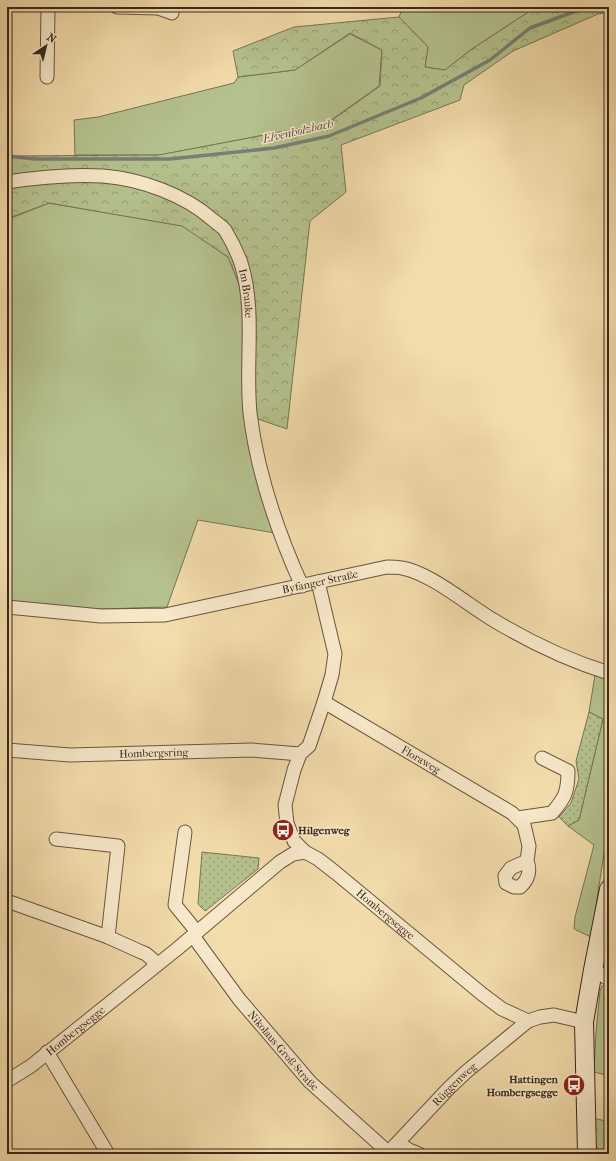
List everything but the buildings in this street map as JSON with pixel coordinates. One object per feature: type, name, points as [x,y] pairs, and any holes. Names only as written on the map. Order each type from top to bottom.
[{"type":"main road","points":[[587,1154],[584,1022],[609,889]]},
{"type":"street","points":[[47,77],[48,7]]},
{"type":"street","points":[[117,7],[158,8],[172,14]]},
{"type":"street","name":"Im Brauke","points":[[7,182],[43,176],[104,176],[149,185],[194,206],[224,229],[241,262],[245,281],[248,308],[252,429],[278,529],[302,586]]},
{"type":"street","name":"Byfanger Straße","points":[[7,607],[101,616],[165,615],[387,567],[402,568],[422,575],[525,638],[564,656],[609,673]]},
{"type":"street","points":[[305,852],[294,841],[289,830],[285,815],[285,805],[294,770],[300,754],[308,746],[332,675],[335,654],[318,582]]},
{"type":"street","name":"Floraweg","points":[[324,702],[512,813],[524,825],[529,846],[526,862]]},
{"type":"street","name":"Hombergsring","points":[[7,750],[70,755],[252,750],[300,754]]},
{"type":"street","points":[[518,818],[552,814],[563,800],[568,785],[568,771],[542,758]]},
{"type":"street","points":[[185,832],[175,905],[195,934]]},
{"type":"street","points":[[56,839],[118,846],[108,937]]},
{"type":"street","name":"Hombergsegge","points":[[7,1082],[48,1052],[195,934],[280,862],[293,854],[305,852],[318,859],[336,873],[391,920],[502,1009],[528,1021]]},
{"type":"street","points":[[7,901],[108,937],[146,954],[153,960],[154,966]]},
{"type":"street","name":"Nikolaus-Groß-Straße","points":[[195,934],[238,999],[310,1082],[391,1150],[409,1150],[419,1154]]},
{"type":"street","points":[[593,970],[609,979]]},
{"type":"street","points":[[528,1021],[554,1015],[584,1022]]},
{"type":"street","name":"Rüggenweg","points":[[391,1150],[454,1083],[528,1021]]},
{"type":"street","points":[[48,1052],[108,1154]]},
{"type":"green space","points":[[403,7],[536,7],[472,49],[445,70],[425,67],[428,47],[399,17]]},
{"type":"green space","points":[[536,7],[609,7],[609,12],[598,14],[513,51],[464,85],[460,100],[341,145],[346,192],[310,221],[287,429],[255,418],[252,301],[224,225],[149,182],[7,179],[7,156],[159,155],[328,123],[380,86],[382,50],[350,33],[295,70],[238,77],[233,51],[294,27],[399,17],[428,47],[425,67],[445,70],[472,49]]},
{"type":"green space","points":[[350,34],[382,50],[379,86],[327,123],[160,155],[75,155],[74,120],[98,117],[234,83],[238,77],[295,70]]},
{"type":"green space","points":[[105,179],[149,187],[220,228],[239,263],[247,304],[228,257],[182,226],[49,203],[9,218],[7,221],[7,184]]},
{"type":"green space","points":[[49,203],[183,226],[228,257],[248,305],[246,351],[275,533],[198,520],[167,607],[100,609],[7,602],[7,222],[9,219]]},
{"type":"green space","points":[[595,675],[609,679],[609,822],[591,937],[574,929],[575,917],[594,845],[568,826],[579,820],[603,719],[589,712]]},
{"type":"green space","points":[[589,712],[603,719],[579,820],[568,826],[559,817],[571,803],[579,779],[576,761]]},
{"type":"green space","points":[[202,852],[259,858],[258,869],[205,911],[198,904]]},
{"type":"green space","points":[[609,985],[609,1076],[594,1072],[600,991],[602,986]]},
{"type":"green space","points":[[594,1118],[609,1122],[609,1154],[593,1154]]},
{"type":"waterway","name":"Elvenholzbach","points":[[7,156],[35,159],[170,159],[274,148],[329,136],[421,98],[490,60],[530,28],[587,7]]},
{"type":"place","name":"Hilgenweg","points":[[283,830]]},
{"type":"place","name":"Hattingen Hombergsegge","points":[[574,1085]]}]
